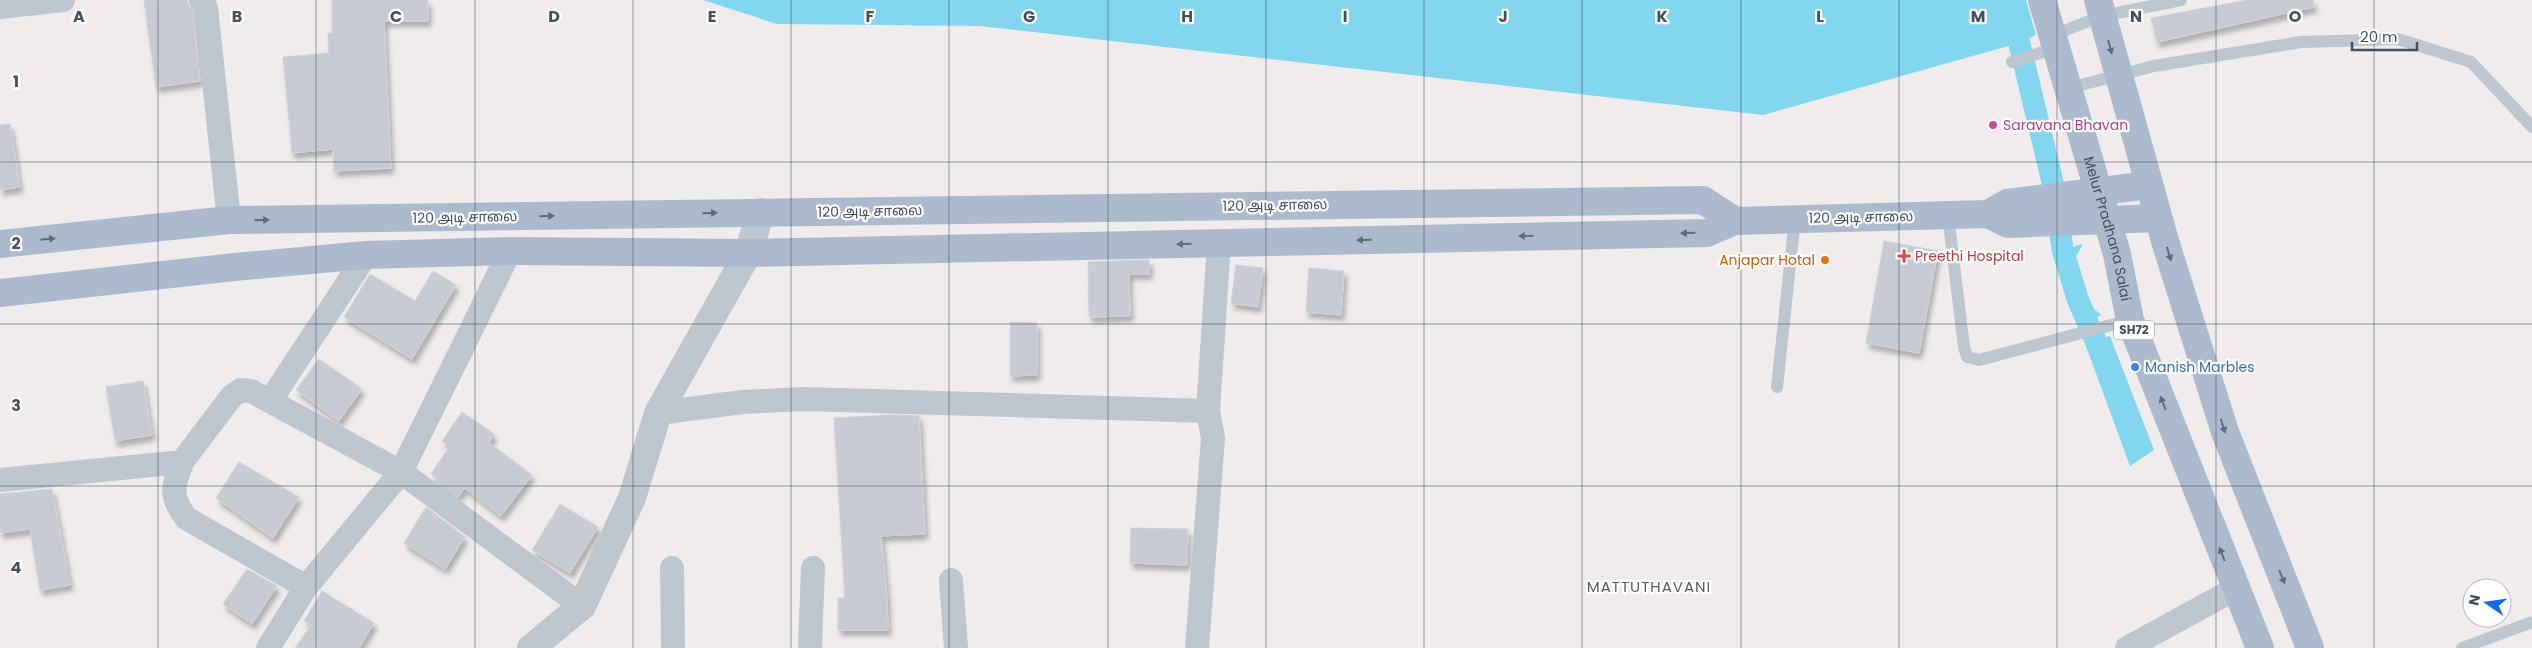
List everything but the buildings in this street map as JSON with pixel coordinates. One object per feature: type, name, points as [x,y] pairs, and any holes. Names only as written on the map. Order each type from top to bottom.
[{"type":"main road","name":"Melur Pradhana Salai","points":[[2042,0],[2051,44],[2070,88],[2117,254],[2119,323],[2260,648]]},
{"type":"main road","points":[[2100,8],[2158,218],[2225,432],[2310,648]]},
{"type":"main road","name":"120 அடி சாலை","points":[[0,294],[234,267],[366,255],[510,251],[748,253],[1706,233],[1735,221],[1988,214],[2008,224],[2099,191],[2149,185]]},
{"type":"main road","name":"120 அடி சாலை","points":[[0,244],[229,220],[761,212],[1702,200],[1735,221]]},
{"type":"main road","name":"120 அடி சாலை","points":[[2051,210],[2107,220],[2158,218]]},
{"type":"street","points":[[0,7],[63,0]]},
{"type":"street","points":[[201,0],[206,8],[229,220]]},
{"type":"street","points":[[531,648],[582,606],[632,498],[658,413],[748,253],[761,212]]},
{"type":"street","points":[[1197,648],[1213,438],[1208,411],[1219,243]]},
{"type":"street","points":[[268,648],[306,587],[401,472],[510,251]]},
{"type":"street","points":[[270,401],[366,255]]},
{"type":"street","points":[[306,587],[186,518],[176,504],[173,487],[182,462],[241,390],[252,392],[270,401],[401,472],[582,606]]},
{"type":"street","points":[[658,413],[742,402],[804,399],[1208,411]]},
{"type":"street","points":[[0,480],[182,462]]},
{"type":"street","points":[[672,568],[673,648]]},
{"type":"street","points":[[810,648],[813,568]]},
{"type":"street","points":[[952,580],[956,648]]},
{"type":"street","points":[[2127,648],[2235,589]]},
{"type":"lane","points":[[2012,62],[2051,44],[2100,8],[2181,0]]},
{"type":"lane","points":[[2070,88],[2117,74],[2301,42],[2398,39],[2471,62],[2532,127]]},
{"type":"lane","points":[[1948,215],[1964,347],[1967,357],[1979,360],[2119,323]]},
{"type":"lane","points":[[1777,387],[1795,218]]},
{"type":"lane","points":[[2462,648],[2532,622]]},
{"type":"water","points":[[703,0],[2026,0],[2036,35],[2019,43],[1763,115],[980,26],[777,24]]},
{"type":"water","points":[[2083,244],[2072,264],[2083,301],[2102,315],[2087,320],[2077,318],[2055,252]]},
{"type":"water","points":[[2110,336],[2154,450],[2130,466],[2086,346],[2096,340]]},
{"type":"waterway","points":[[2009,0],[2052,180],[2063,251],[2078,300],[2107,367]]},
{"type":"place","name":"Saravana Bhavan","points":[[1993,125]]},
{"type":"place","name":"Preethi Hospital","points":[[1904,256]]},
{"type":"place","name":"Anjapar Hotal","points":[[1825,260]]},
{"type":"place","name":"Manish Marbles","points":[[2135,367]]},
{"type":"district","name":"MATTUTHAVANI","points":[[1649,587]]}]
